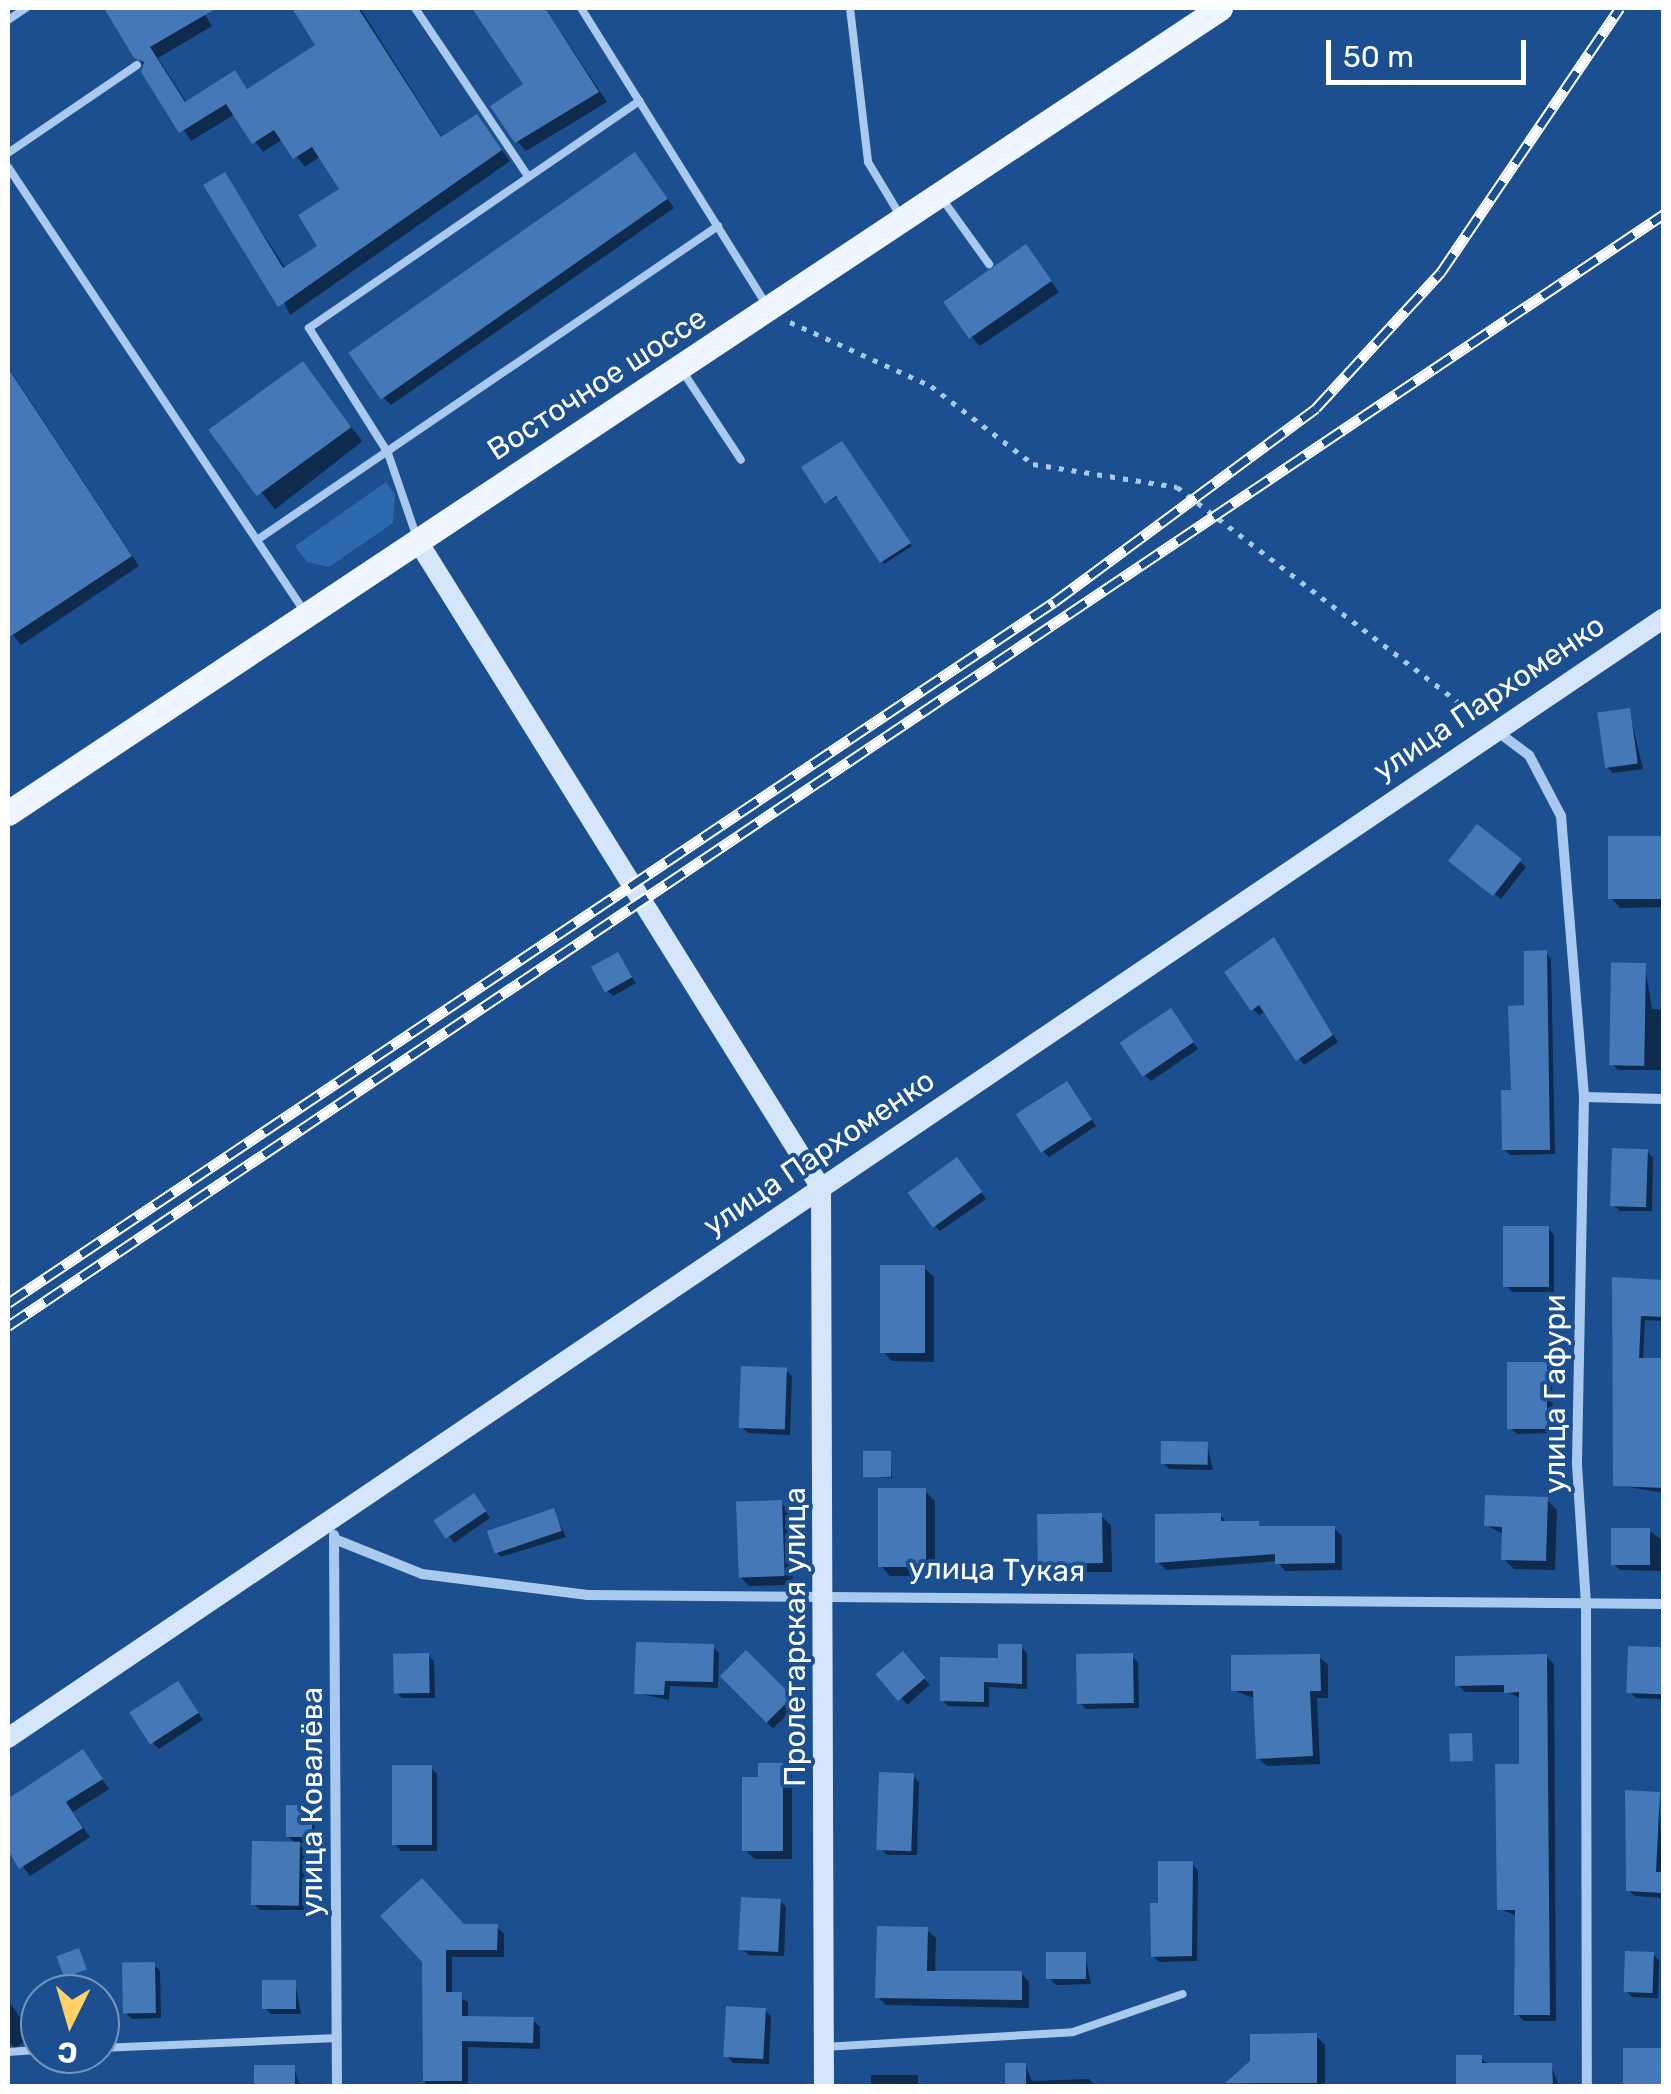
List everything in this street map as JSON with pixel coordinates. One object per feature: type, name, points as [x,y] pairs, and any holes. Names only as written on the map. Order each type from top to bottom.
[{"type":"main road","name":"Восточное шоссе","points":[[8,812],[1220,8]]},
{"type":"main road","points":[[417,540],[821,1188]]},
{"type":"main road","name":"улица Пархоменко","points":[[8,1738],[332,1530],[821,1188],[1493,728],[1664,618]]},
{"type":"main road","name":"Пролетарская улица","points":[[821,1188],[826,1593],[824,2086]]},
{"type":"street","name":"улица Гафури","points":[[1493,728],[1529,755],[1562,816],[1584,1096],[1577,1465],[1586,1603],[1587,2086]]},
{"type":"street","points":[[1584,1096],[1664,1099]]},
{"type":"street","name":"улица Тукая","points":[[332,1530],[422,1574],[512,1590],[1664,1604]]},
{"type":"street","name":"улица Ковалёва","points":[[332,1530],[337,2086]]},
{"type":"lane","points":[[8,20],[26,8]]},
{"type":"lane","points":[[416,8],[528,176]]},
{"type":"lane","points":[[581,8],[770,310]]},
{"type":"lane","points":[[850,8],[868,162],[903,221]]},
{"type":"lane","points":[[8,153],[137,65]]},
{"type":"lane","points":[[417,540],[388,453],[308,328],[639,101]]},
{"type":"lane","points":[[8,168],[306,614]]},
{"type":"lane","points":[[941,196],[989,264]]},
{"type":"lane","points":[[257,540],[718,226]]},
{"type":"lane","points":[[680,368],[741,460]]},
{"type":"lane","points":[[824,2047],[1074,2032],[1182,1994]]},
{"type":"lane","points":[[120,2047],[337,2038]]},
{"type":"path","points":[[770,310],[820,339],[930,386],[1033,464],[1177,487],[1493,728]]},
{"type":"shaded area","points":[[386,482],[395,495],[393,523],[329,567],[307,562],[295,546]]},
{"type":"building","points":[[104,8],[217,8],[150,47],[185,102],[235,70],[247,89],[315,45],[292,8],[358,8],[441,137],[477,114],[502,150],[278,307],[203,185],[225,172],[283,268],[317,246],[298,215],[339,189],[312,147],[293,159],[274,130],[252,144],[226,104],[179,133],[141,72],[144,62],[134,58]]},
{"type":"building","points":[[472,8],[545,8],[599,92],[515,143],[490,106],[523,84]]},
{"type":"building","points":[[635,152],[668,199],[381,399],[348,353]]},
{"type":"building","points":[[1026,244],[1052,281],[969,339],[943,302]]},
{"type":"building","points":[[303,361],[351,427],[257,496],[208,430]]},
{"type":"building","points":[[8,368],[132,556],[8,638]]},
{"type":"building","points":[[842,441],[911,543],[880,563],[836,496],[825,504],[801,467]]},
{"type":"building","points":[[1630,708],[1638,763],[1605,768],[1597,713]]},
{"type":"building","points":[[1477,824],[1522,859],[1493,896],[1448,861]]},
{"type":"building","points":[[1608,836],[1664,836],[1664,899],[1608,899]]},
{"type":"building","points":[[1274,937],[1333,1035],[1296,1061],[1259,1005],[1251,1011],[1224,972]]},
{"type":"building","points":[[1547,950],[1550,1150],[1502,1150],[1501,1090],[1511,1090],[1508,1006],[1524,1005],[1524,951]]},
{"type":"building","points":[[618,952],[632,977],[605,992],[591,967]]},
{"type":"building","points":[[1611,962],[1646,963],[1644,1066],[1609,1065]]},
{"type":"building","points":[[1171,1008],[1194,1042],[1143,1077],[1120,1043]]},
{"type":"building","points":[[1067,1081],[1092,1120],[1041,1153],[1016,1114]]},
{"type":"building","points":[[1612,1148],[1648,1149],[1646,1207],[1610,1206]]},
{"type":"building","points":[[957,1157],[982,1192],[933,1228],[908,1193]]},
{"type":"building","points":[[1503,1226],[1549,1226],[1549,1287],[1503,1287]]},
{"type":"building","points":[[880,1265],[925,1265],[925,1353],[880,1353]]},
{"type":"building","points":[[1612,1277],[1664,1280],[1664,1317],[1641,1316],[1639,1358],[1664,1358],[1664,1488],[1613,1486]]},
{"type":"building","points":[[1507,1362],[1547,1362],[1547,1429],[1507,1429]]},
{"type":"building","points":[[741,1366],[787,1368],[785,1430],[739,1428]]},
{"type":"building","points":[[1161,1441],[1208,1442],[1208,1465],[1161,1464]]},
{"type":"building","points":[[863,1451],[891,1451],[891,1477],[863,1477]]},
{"type":"building","points":[[878,1488],[926,1488],[926,1567],[878,1567]]},
{"type":"building","points":[[474,1493],[486,1511],[446,1539],[433,1520]]},
{"type":"building","points":[[1485,1495],[1548,1497],[1546,1561],[1501,1560],[1502,1527],[1484,1526]]},
{"type":"building","points":[[782,1500],[785,1576],[739,1578],[736,1502]]},
{"type":"building","points":[[554,1508],[562,1531],[495,1554],[487,1531]]},
{"type":"building","points":[[1102,1513],[1103,1563],[1038,1564],[1037,1514]]},
{"type":"building","points":[[1221,1513],[1221,1521],[1259,1521],[1259,1526],[1335,1526],[1335,1563],[1275,1564],[1275,1554],[1155,1563],[1155,1514]]},
{"type":"building","points":[[1611,1528],[1650,1528],[1650,1565],[1611,1565]]},
{"type":"building","points":[[636,1642],[714,1644],[713,1682],[665,1681],[664,1695],[634,1694]]},
{"type":"building","points":[[998,1644],[1022,1644],[1022,1684],[984,1682],[984,1702],[940,1701],[940,1657],[998,1658]]},
{"type":"building","points":[[1628,1646],[1664,1647],[1662,1694],[1626,1693]]},
{"type":"building","points":[[746,1650],[793,1697],[767,1723],[720,1676]]},
{"type":"building","points":[[903,1651],[925,1678],[898,1701],[875,1674]]},
{"type":"building","points":[[429,1653],[430,1693],[394,1694],[393,1654]]},
{"type":"building","points":[[1133,1653],[1134,1703],[1077,1704],[1076,1654]]},
{"type":"building","points":[[1320,1654],[1321,1691],[1310,1691],[1313,1756],[1256,1759],[1253,1691],[1231,1691],[1231,1655]]},
{"type":"building","points":[[1547,1654],[1550,2015],[1514,2015],[1515,1910],[1497,1910],[1495,1764],[1519,1764],[1519,1692],[1504,1693],[1504,1685],[1455,1686],[1455,1656]]},
{"type":"building","points":[[178,1681],[199,1713],[150,1744],[129,1713]]},
{"type":"building","points":[[1472,1733],[1473,1761],[1450,1762],[1449,1734]]},
{"type":"building","points":[[83,1749],[103,1779],[66,1802],[83,1828],[19,1869],[8,1850],[8,1799]]},
{"type":"building","points":[[758,1763],[783,1763],[783,1851],[742,1851],[742,1777],[758,1777]]},
{"type":"building","points":[[392,1765],[432,1765],[432,1845],[392,1845]]},
{"type":"building","points":[[879,1772],[914,1773],[911,1851],[876,1850]]},
{"type":"building","points":[[1625,1790],[1660,1792],[1656,1872],[1664,1872],[1664,1893],[1626,1891]]},
{"type":"building","points":[[286,1805],[312,1805],[312,1837],[286,1837]]},
{"type":"building","points":[[252,1841],[300,1842],[299,1906],[251,1905]]},
{"type":"building","points":[[1158,1861],[1193,1861],[1192,1956],[1151,1957],[1150,1903],[1158,1903]]},
{"type":"building","points":[[422,1878],[464,1924],[498,1924],[497,1950],[446,1950],[446,1992],[462,1992],[462,2016],[534,2017],[533,2043],[462,2041],[462,2081],[423,2081],[422,1962],[380,1916]]},
{"type":"building","points":[[741,1897],[781,1899],[778,1952],[738,1950]]},
{"type":"building","points":[[877,1926],[928,1927],[927,1971],[1022,1971],[1022,2000],[875,1998]]},
{"type":"building","points":[[79,1948],[87,1970],[63,1974],[56,1956]]},
{"type":"building","points":[[1625,1951],[1654,1952],[1653,1993],[1624,1992]]},
{"type":"building","points":[[1046,1952],[1086,1952],[1086,1979],[1046,1979]]},
{"type":"building","points":[[155,1962],[156,2013],[123,2014],[122,1963]]},
{"type":"building","points":[[262,1980],[296,1980],[296,2009],[262,2009]]},
{"type":"building","points":[[726,2006],[766,2008],[763,2059],[723,2057]]},
{"type":"building","points":[[1317,2033],[1317,2083],[1225,2083],[1250,2061],[1250,2034]]},
{"type":"building","points":[[1623,2048],[1662,2048],[1662,2084],[1623,2084]]},
{"type":"building","points":[[1456,2055],[1482,2055],[1482,2063],[1552,2063],[1553,2086],[1456,2086]]},
{"type":"building","points":[[1005,2063],[1026,2063],[1026,2086],[1005,2086]]},
{"type":"building","points":[[254,2065],[295,2065],[295,2086],[254,2086]]},
{"type":"railway","points":[[8,1303],[1054,602],[1316,408],[1441,272],[1620,8]]},
{"type":"railway","points":[[8,1326],[1664,214]]}]
